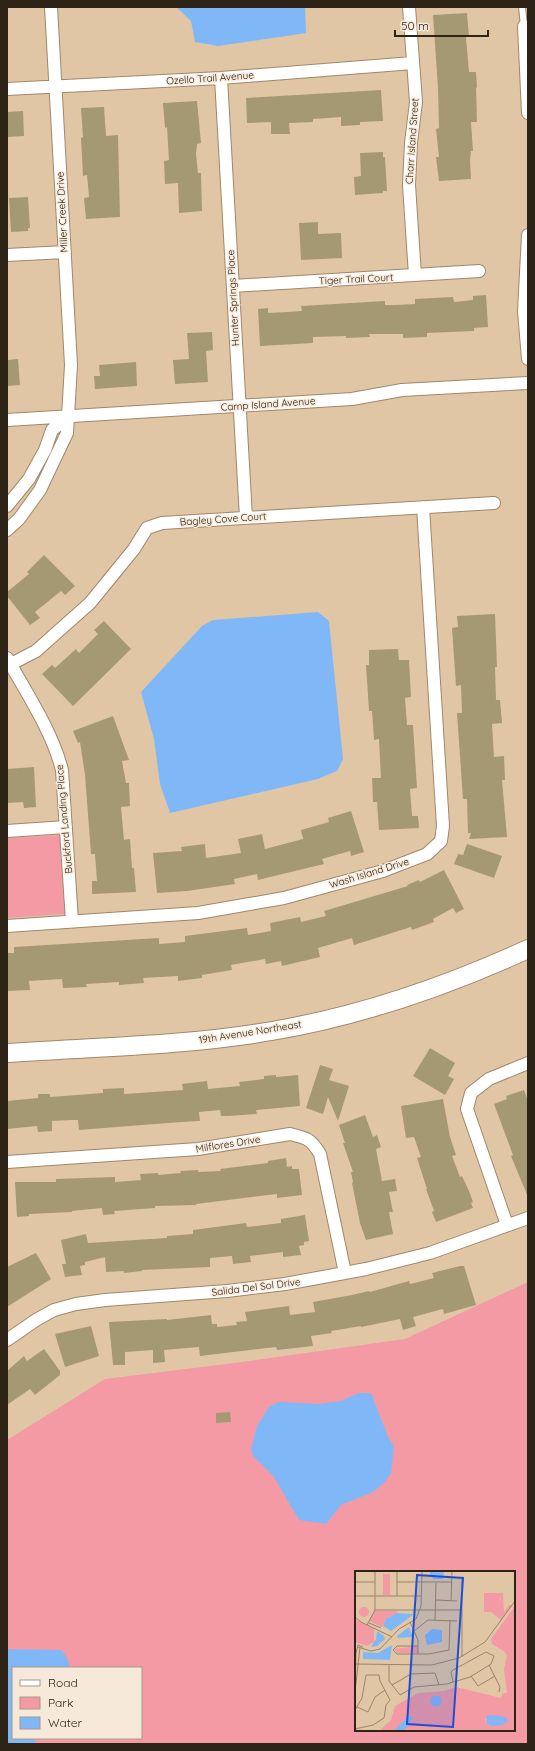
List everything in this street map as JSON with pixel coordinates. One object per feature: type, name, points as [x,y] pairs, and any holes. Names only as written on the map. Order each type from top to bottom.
[{"type":"street","name":"Miller Creek Drive","points":[[7,530],[19,519],[40,490],[67,433],[71,365],[51,7]]},
{"type":"street","name":"Charr Island Street","points":[[409,7],[416,102],[408,185],[415,275]]},
{"type":"street","points":[[524,26],[528,113]]},
{"type":"street","name":"Ozello Trail Avenue","points":[[7,90],[221,78],[413,63]]},
{"type":"street","name":"Hunter Springs Place","points":[[221,78],[246,518]]},
{"type":"street","points":[[528,235],[524,311],[528,359]]},
{"type":"street","points":[[7,255],[65,252]]},
{"type":"street","name":"Tiger Trail Court","points":[[233,286],[479,271]]},
{"type":"street","name":"Camp Island Avenue","points":[[7,420],[352,399],[402,390],[528,383]]},
{"type":"street","points":[[7,506],[29,479],[45,450],[52,430],[68,417]]},
{"type":"street","name":"Bagley Cove Court","points":[[9,661],[36,651],[90,603],[134,549],[147,528],[162,523],[494,503]]},
{"type":"street","name":"Wash Island Drive","points":[[7,926],[198,913],[284,898],[383,871],[427,854],[441,841],[443,826],[423,507]]},
{"type":"street","name":"Buckford Landing Place","points":[[9,661],[47,730],[62,770],[72,921]]},
{"type":"street","points":[[7,831],[66,827]]},
{"type":"street","name":"19th Avenue Northeast","points":[[7,1053],[164,1043],[273,1031],[354,1012],[401,999],[446,983],[528,949]]},
{"type":"street","points":[[507,1225],[467,1109],[470,1093],[489,1079],[528,1063]]},
{"type":"street","name":"Milflores Drive","points":[[7,1162],[198,1149],[290,1134],[303,1137],[313,1143],[320,1154],[345,1273]]},
{"type":"street","name":"Salida Del Sol Drive","points":[[7,1340],[36,1320],[54,1310],[76,1304],[105,1300],[227,1291],[285,1284],[345,1273],[430,1253],[528,1218]]},
{"type":"lane","points":[[522,7],[524,26]]},
{"type":"lane","points":[[524,26],[528,13]]},
{"type":"green space","points":[[60,835],[65,914],[7,918],[7,838]]},
{"type":"green space","points":[[528,1282],[528,1744],[7,1744],[7,1440],[105,1379],[242,1362],[405,1339]]},
{"type":"water","points":[[176,7],[305,7],[306,33],[218,46],[195,42],[191,21]]},
{"type":"water","points":[[318,612],[329,621],[343,759],[337,771],[318,779],[170,813],[160,784],[154,739],[141,692],[202,626],[213,620]]},
{"type":"water","points":[[359,1393],[371,1393],[388,1437],[394,1447],[391,1473],[385,1482],[373,1492],[341,1505],[326,1524],[299,1520],[274,1477],[253,1456],[251,1449],[257,1426],[269,1407],[279,1402],[319,1404],[341,1401]]},
{"type":"water","points":[[7,1649],[61,1650],[66,1656],[70,1667],[12,1667],[12,1739],[36,1739],[34,1744],[7,1744]]},
{"type":"building","points":[[467,13],[469,37],[466,37],[469,72],[476,72],[477,87],[477,122],[471,122],[473,151],[471,151],[470,161],[471,179],[439,181],[436,157],[439,157],[436,129],[439,128],[438,88],[433,15]]},
{"type":"building","points":[[381,90],[383,121],[360,122],[360,125],[341,126],[341,117],[313,119],[313,122],[289,123],[290,134],[271,134],[271,122],[247,123],[246,98]]},
{"type":"building","points":[[197,101],[201,143],[197,144],[196,154],[198,173],[201,173],[202,211],[179,213],[178,183],[165,184],[164,161],[169,160],[167,127],[165,128],[163,103]]},
{"type":"building","points":[[104,107],[106,136],[118,135],[120,217],[86,219],[84,198],[89,197],[87,175],[83,176],[81,108]]},
{"type":"building","points":[[23,111],[24,136],[7,137],[7,112]]},
{"type":"building","points":[[383,152],[383,157],[385,157],[387,191],[383,191],[383,193],[355,195],[354,177],[361,176],[360,153]]},
{"type":"building","points":[[28,197],[30,228],[28,228],[28,231],[11,232],[9,198]]},
{"type":"building","points":[[318,222],[318,234],[341,233],[342,258],[301,260],[299,223]]},
{"type":"building","points":[[486,295],[488,327],[474,328],[474,331],[427,333],[427,337],[403,338],[403,334],[369,334],[370,337],[346,338],[346,336],[313,337],[313,343],[260,346],[258,309],[268,308],[268,313],[287,312],[302,311],[301,306],[385,301],[385,305],[415,304],[415,299],[453,297],[454,302],[473,300],[473,296]]},
{"type":"building","points":[[212,332],[213,350],[206,351],[208,382],[175,384],[173,360],[189,359],[187,333]]},
{"type":"building","points":[[18,359],[20,385],[7,386],[7,360]]},
{"type":"building","points":[[136,362],[137,386],[95,389],[94,376],[100,376],[99,365]]},
{"type":"building","points":[[44,555],[75,586],[65,595],[61,591],[35,612],[40,618],[30,625],[7,596],[7,592],[29,574],[27,572]]},
{"type":"building","points":[[495,614],[497,667],[495,667],[496,700],[500,700],[502,723],[492,724],[494,757],[504,756],[505,780],[502,780],[507,837],[469,839],[471,833],[468,833],[467,799],[463,799],[457,713],[462,713],[461,685],[456,686],[452,628],[458,627],[457,616]]},
{"type":"building","points":[[104,621],[131,649],[73,706],[42,674],[52,665],[55,668],[76,649],[79,653],[98,634],[94,630]]},
{"type":"building","points":[[398,649],[399,660],[409,660],[411,697],[405,698],[407,725],[413,725],[417,788],[410,789],[412,816],[418,816],[419,828],[379,830],[377,802],[373,802],[372,778],[381,778],[379,739],[374,740],[372,711],[369,711],[366,665],[369,665],[369,650]]},
{"type":"building","points":[[113,716],[129,760],[122,761],[126,783],[129,783],[130,806],[121,807],[124,840],[130,839],[132,868],[134,868],[136,892],[92,894],[92,881],[97,881],[95,854],[91,854],[85,775],[80,742],[78,743],[73,731]]},
{"type":"building","points":[[34,767],[36,807],[24,808],[23,802],[7,803],[7,769]]},
{"type":"building","points":[[351,811],[364,852],[351,856],[350,851],[322,859],[324,864],[258,880],[257,874],[234,879],[235,884],[187,891],[157,893],[153,853],[182,851],[181,847],[205,844],[206,858],[241,853],[238,839],[262,834],[265,849],[303,839],[301,830],[329,822],[328,818]]},
{"type":"building","points":[[467,844],[502,856],[494,878],[454,864],[458,854],[463,855]]},
{"type":"building","points":[[444,870],[464,909],[456,913],[453,908],[433,919],[434,922],[412,930],[411,927],[354,945],[352,938],[318,948],[320,957],[282,966],[281,961],[266,964],[265,959],[231,965],[232,970],[202,975],[202,978],[178,981],[178,976],[143,978],[144,983],[119,985],[119,982],[86,984],[87,987],[63,988],[62,979],[29,981],[30,990],[7,991],[7,953],[14,953],[14,947],[159,938],[159,944],[185,942],[185,936],[247,928],[248,935],[271,931],[270,923],[300,917],[301,922],[326,916],[324,911],[408,886],[407,885],[419,880],[420,882]]},
{"type":"building","points":[[430,1048],[455,1063],[448,1076],[454,1079],[445,1095],[413,1076]]},
{"type":"building","points":[[320,1065],[333,1069],[329,1080],[349,1086],[338,1121],[328,1097],[323,1114],[306,1108]]},
{"type":"building","points":[[276,1075],[276,1077],[298,1075],[300,1106],[256,1110],[257,1114],[228,1116],[221,1116],[220,1110],[199,1112],[200,1121],[79,1130],[78,1120],[71,1120],[52,1121],[52,1131],[38,1132],[37,1126],[7,1129],[7,1101],[38,1098],[38,1094],[50,1094],[50,1097],[103,1093],[103,1089],[124,1088],[124,1094],[183,1090],[182,1084],[207,1081],[208,1089],[240,1086],[239,1082],[264,1079],[264,1076]]},
{"type":"building","points":[[524,1090],[528,1101],[528,1197],[511,1156],[513,1155],[494,1104],[507,1099],[506,1096]]},
{"type":"building","points":[[443,1099],[450,1137],[456,1155],[452,1156],[460,1177],[462,1176],[469,1191],[473,1202],[471,1203],[473,1208],[436,1222],[432,1212],[434,1211],[417,1158],[421,1157],[414,1137],[406,1138],[401,1106]]},
{"type":"building","points":[[365,1115],[373,1137],[377,1135],[381,1147],[376,1149],[382,1181],[395,1179],[397,1191],[389,1192],[393,1212],[389,1212],[393,1234],[366,1240],[360,1223],[352,1183],[351,1172],[353,1172],[343,1143],[345,1143],[339,1125]]},
{"type":"building","points":[[286,1158],[287,1167],[292,1166],[292,1169],[299,1169],[302,1195],[277,1198],[277,1194],[196,1205],[155,1206],[155,1208],[114,1211],[115,1214],[103,1215],[102,1208],[72,1212],[29,1214],[29,1216],[17,1217],[15,1182],[56,1182],[56,1179],[115,1177],[115,1182],[141,1180],[140,1174],[158,1173],[158,1175],[181,1173],[180,1171],[198,1170],[198,1172],[221,1171],[220,1169],[268,1163],[268,1161]]},
{"type":"building","points":[[305,1215],[309,1241],[304,1242],[304,1245],[299,1246],[301,1255],[283,1257],[283,1252],[250,1256],[251,1262],[233,1264],[232,1256],[210,1258],[210,1267],[142,1270],[124,1273],[124,1271],[106,1272],[105,1257],[85,1262],[85,1265],[80,1266],[82,1275],[65,1277],[62,1264],[66,1264],[61,1240],[86,1234],[88,1243],[167,1238],[167,1236],[193,1234],[193,1230],[246,1223],[247,1227],[281,1223],[281,1219]]},
{"type":"building","points":[[36,1253],[51,1279],[7,1307],[7,1267]]},
{"type":"building","points":[[464,1266],[476,1305],[444,1314],[443,1309],[413,1317],[416,1326],[403,1330],[400,1319],[311,1336],[313,1346],[277,1350],[276,1347],[200,1356],[199,1347],[164,1350],[165,1362],[153,1363],[153,1350],[125,1352],[125,1365],[113,1365],[109,1322],[167,1320],[211,1315],[212,1324],[217,1324],[217,1327],[237,1325],[236,1322],[247,1321],[245,1312],[289,1306],[290,1315],[315,1312],[313,1302],[370,1292],[409,1281],[410,1284],[434,1278],[432,1273]]},
{"type":"building","points":[[91,1326],[99,1356],[65,1367],[55,1334]]},
{"type":"building","points":[[44,1349],[60,1371],[60,1375],[35,1395],[30,1389],[7,1405],[7,1371],[24,1356],[27,1361]]},
{"type":"building","points":[[230,1412],[231,1422],[216,1423],[216,1413]]}]
